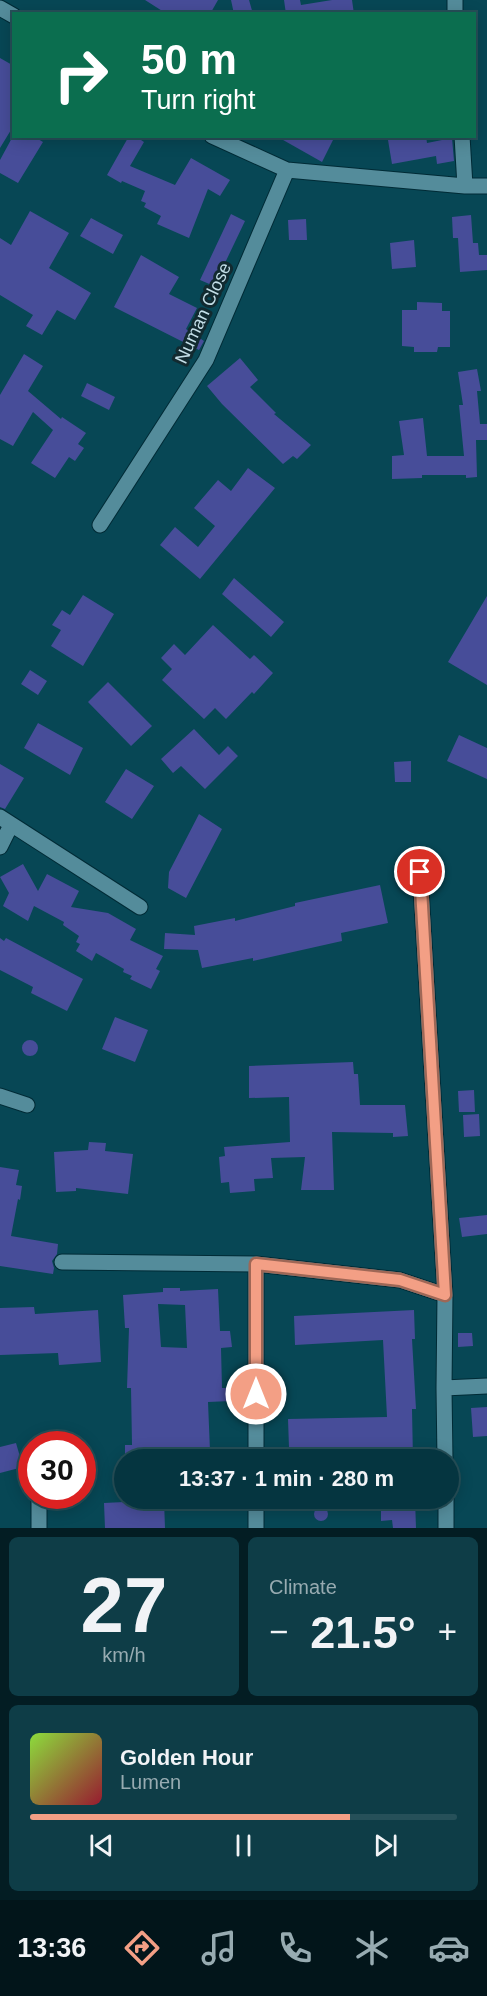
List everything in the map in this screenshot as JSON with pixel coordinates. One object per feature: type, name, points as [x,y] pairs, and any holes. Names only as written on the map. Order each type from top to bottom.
[{"type":"street","points":[[216,138],[287,171],[487,186]]},
{"type":"street","points":[[462,138],[465,186]]},
{"type":"street","name":"Numan Close","points":[[100,525],[206,360],[287,171]]},
{"type":"street","points":[[0,847],[5,821],[140,907]]},
{"type":"street","points":[[420,872],[445,1295],[445,1449]]},
{"type":"street","points":[[0,1096],[27,1105]]},
{"type":"street","points":[[62,1262],[256,1264],[400,1280],[445,1295]]},
{"type":"street","points":[[256,1264],[256,1449]]},
{"type":"street","points":[[444,1388],[487,1386]]},
{"type":"street","points":[[39,1509],[39,1528]]},
{"type":"street","points":[[256,1509],[256,1528]]},
{"type":"street","points":[[446,1509],[446,1528]]},
{"type":"building","points":[[145,0],[218,0],[211,12],[164,12]]},
{"type":"building","points":[[231,0],[249,0],[252,12],[234,12]]},
{"type":"building","points":[[284,0],[300,0],[301,5],[332,0],[352,0],[354,12],[286,12]]},
{"type":"building","points":[[0,58],[12,65],[12,128],[0,148]]},
{"type":"building","points":[[12,138],[36,138],[43,142],[18,183],[0,173],[0,160]]},
{"type":"building","points":[[128,138],[138,138],[144,142],[130,166],[175,185],[191,158],[230,180],[220,196],[208,189],[189,238],[157,224],[161,216],[144,207],[146,203],[141,201],[145,191],[122,181],[121,183],[107,175]]},
{"type":"building","points":[[280,138],[334,138],[322,162]]},
{"type":"building","points":[[426,138],[427,143],[452,138],[454,161],[437,164],[436,156],[392,164],[388,140]]},
{"type":"building","points":[[30,211],[69,233],[49,268],[91,293],[75,320],[57,310],[42,335],[26,326],[33,315],[0,295],[0,238],[11,245]]},
{"type":"building","points":[[231,214],[245,221],[214,286],[200,280]]},
{"type":"building","points":[[471,215],[473,243],[478,243],[479,255],[487,255],[487,270],[460,272],[458,238],[453,238],[452,217]]},
{"type":"building","points":[[91,218],[123,235],[113,254],[80,236]]},
{"type":"building","points":[[306,219],[307,240],[289,240],[288,220]]},
{"type":"building","points":[[414,240],[416,267],[392,269],[390,243]]},
{"type":"building","points":[[141,255],[179,277],[169,294],[197,308],[186,329],[204,341],[199,350],[114,307]]},
{"type":"building","points":[[417,302],[442,303],[442,311],[450,311],[450,347],[438,347],[437,352],[414,352],[414,347],[402,346],[402,310],[417,310]]},
{"type":"building","points":[[24,354],[43,366],[28,391],[61,419],[62,417],[86,433],[78,444],[84,448],[75,461],[69,457],[55,478],[31,463],[53,430],[33,412],[13,446],[0,439],[0,395]]},
{"type":"building","points":[[240,358],[258,380],[250,387],[276,413],[274,414],[311,445],[297,459],[293,456],[283,464],[222,404],[207,386]]},
{"type":"building","points":[[477,369],[481,391],[477,391],[480,424],[487,424],[487,440],[476,440],[477,477],[422,475],[422,478],[392,479],[392,456],[404,455],[399,421],[423,418],[427,456],[464,456],[459,405],[463,405],[458,372]]},
{"type":"building","points":[[87,383],[115,397],[109,410],[81,396]]},
{"type":"building","points":[[248,468],[275,488],[200,579],[160,545],[175,527],[198,547],[215,526],[194,508],[218,480],[231,491]]},
{"type":"building","points":[[234,578],[284,622],[271,637],[222,594]]},
{"type":"building","points":[[83,595],[114,614],[83,666],[51,646],[61,630],[52,625],[62,610],[70,615]]},
{"type":"building","points":[[487,596],[487,685],[448,662]]},
{"type":"building","points":[[213,625],[250,659],[254,655],[273,673],[226,719],[215,708],[204,719],[162,680],[172,669],[161,658],[174,644],[185,655]]},
{"type":"building","points":[[30,670],[47,681],[38,695],[21,684]]},
{"type":"building","points":[[108,682],[152,726],[131,746],[88,702]]},
{"type":"building","points":[[38,723],[83,748],[70,775],[24,748]]},
{"type":"building","points":[[194,729],[219,755],[228,746],[238,756],[205,789],[181,766],[173,773],[161,759]]},
{"type":"building","points":[[459,735],[487,748],[487,779],[447,761]]},
{"type":"building","points":[[411,761],[411,782],[395,782],[394,762]]},
{"type":"building","points":[[0,764],[24,778],[5,809],[0,807]]},
{"type":"building","points":[[126,769],[154,786],[132,819],[105,802]]},
{"type":"building","points":[[199,814],[222,829],[186,898],[168,888],[169,872]]},
{"type":"building","points":[[23,864],[38,891],[47,874],[79,891],[71,907],[108,913],[136,929],[130,940],[163,956],[156,969],[160,971],[151,989],[130,979],[132,976],[123,972],[124,969],[96,953],[92,961],[76,951],[80,944],[76,942],[79,936],[63,925],[64,922],[34,906],[28,921],[3,906],[9,893],[0,877]]},
{"type":"building","points":[[380,885],[388,923],[341,933],[342,941],[253,961],[253,958],[202,968],[198,950],[164,949],[165,933],[195,935],[194,926],[235,918],[235,921],[295,906],[295,903]]},
{"type":"building","points":[[0,938],[4,941],[6,938],[83,979],[67,1011],[31,993],[33,987],[0,970]]},
{"type":"building","points":[[115,1017],[148,1030],[135,1062],[102,1049]]},
{"type":"building","points":[[30,1040],[38,1048],[30,1056],[22,1048]]},
{"type":"building","points":[[353,1062],[354,1074],[358,1074],[360,1105],[405,1105],[408,1136],[393,1137],[393,1133],[332,1132],[334,1190],[301,1190],[305,1157],[271,1158],[273,1178],[254,1179],[255,1191],[230,1193],[229,1182],[221,1183],[219,1157],[225,1156],[224,1147],[290,1142],[289,1097],[249,1098],[249,1066]]},
{"type":"building","points":[[474,1090],[475,1112],[459,1112],[458,1091]]},
{"type":"building","points":[[479,1114],[480,1136],[464,1137],[463,1115]]},
{"type":"building","points":[[89,1142],[106,1143],[105,1151],[133,1154],[128,1194],[76,1188],[76,1191],[56,1192],[54,1152],[88,1150]]},
{"type":"building","points":[[0,1167],[19,1170],[16,1185],[22,1186],[11,1236],[58,1244],[57,1254],[52,1261],[53,1274],[0,1266]]},
{"type":"building","points":[[487,1215],[487,1234],[462,1237],[459,1218]]},
{"type":"building","points":[[163,1288],[180,1288],[180,1291],[218,1289],[220,1331],[230,1331],[232,1347],[221,1348],[222,1388],[230,1388],[231,1401],[208,1402],[210,1449],[125,1449],[125,1445],[132,1445],[131,1388],[127,1388],[129,1328],[125,1328],[123,1295],[163,1292]],"holes":[[[158,1304],[185,1305],[187,1348],[161,1347]]]},
{"type":"building","points":[[34,1307],[35,1314],[98,1310],[101,1362],[59,1365],[58,1353],[0,1355],[0,1308]]},
{"type":"building","points":[[414,1310],[415,1339],[412,1339],[416,1409],[412,1409],[413,1449],[289,1448],[288,1419],[387,1417],[383,1340],[295,1345],[294,1316]]},
{"type":"building","points":[[458,1333],[472,1333],[473,1346],[458,1347]]},
{"type":"building","points":[[487,1407],[487,1436],[473,1437],[471,1408]]},
{"type":"building","points":[[16,1443],[18,1468],[0,1473],[0,1447]]},
{"type":"building","points":[[114,1502],[114,1509],[164,1509],[165,1528],[105,1528],[104,1503]]},
{"type":"building","points":[[316,1509],[328,1511],[328,1517],[324,1521],[318,1521],[314,1517]]},
{"type":"building","points":[[381,1509],[415,1509],[416,1528],[393,1528],[392,1520],[381,1521]]},
{"type":"route","points":[[256,1394],[256,1264],[400,1280],[445,1295],[420,872]]}]
